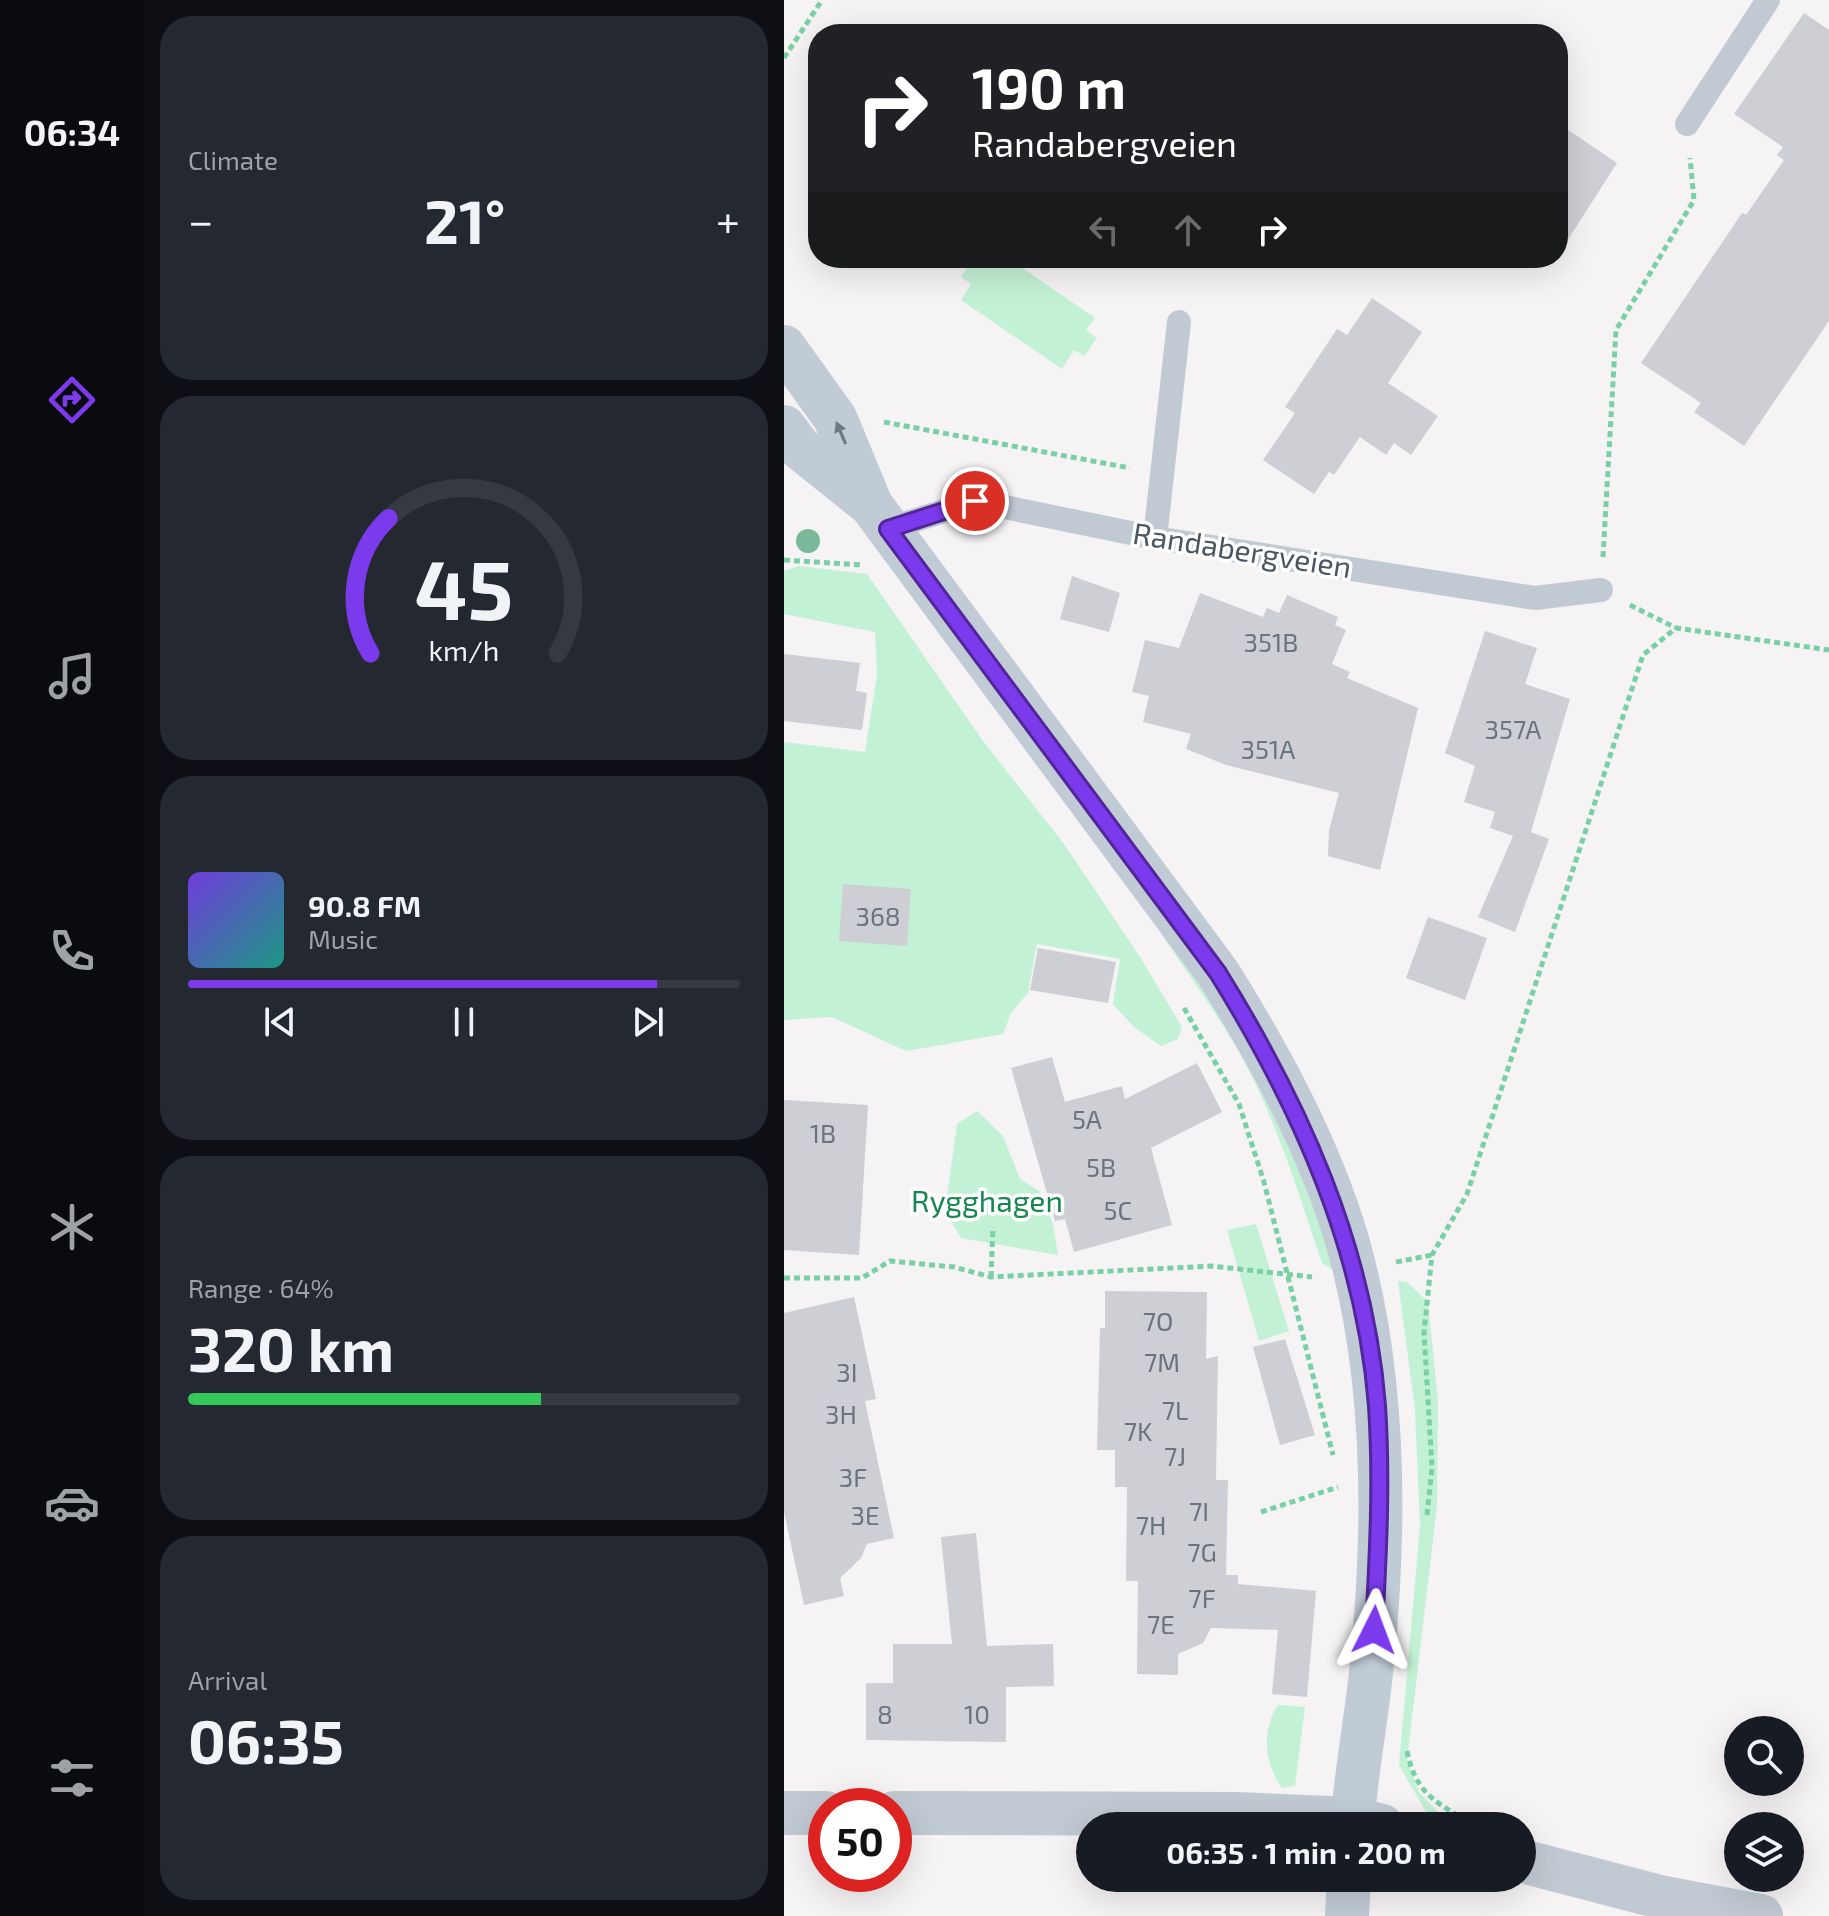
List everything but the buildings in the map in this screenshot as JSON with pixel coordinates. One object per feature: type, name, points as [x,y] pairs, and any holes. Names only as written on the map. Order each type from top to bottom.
[{"type":"main road","points":[[784,347],[835,418],[877,533]]},
{"type":"main road","points":[[784,427],[877,533],[1218,973],[1264,1048],[1312,1148],[1347,1240],[1364,1316],[1377,1405],[1380,1506],[1363,1812]]},
{"type":"main road","points":[[1347,1916],[1348,1892]]},
{"type":"street","points":[[784,1813],[808,1813]]},
{"type":"street","points":[[912,1813],[1076,1814]]},
{"type":"street","points":[[1536,1865],[1660,1897],[1761,1916]]},
{"type":"lane","points":[[1687,124],[1768,0]]},
{"type":"lane","points":[[1155,538],[1179,322]]},
{"type":"lane","name":"Randabergveien","points":[[877,533],[975,501],[1155,538],[1535,598],[1601,590]]},
{"type":"path","points":[[784,58],[822,0]]},
{"type":"path","points":[[1687,124],[1694,200],[1616,330],[1601,590],[1676,628],[1829,650]]},
{"type":"path","points":[[881,422],[1164,475]]},
{"type":"path","points":[[784,560],[877,533]]},
{"type":"path","points":[[1426,1531],[1432,1468],[1424,1332],[1432,1255],[1467,1194],[1643,655],[1676,628]]},
{"type":"path","points":[[1181,1003],[1239,1104],[1289,1275],[1334,1460]]},
{"type":"path","points":[[991,1277],[993,1227]]},
{"type":"path","points":[[1393,1263],[1432,1255]]},
{"type":"path","points":[[784,1278],[862,1278],[890,1261],[954,1267],[991,1277],[1211,1266],[1289,1275]]},
{"type":"path","points":[[1336,1473],[1339,1501]]},
{"type":"path","points":[[1261,1512],[1339,1487]]},
{"type":"path","points":[[1404,1737],[1411,1772],[1419,1785],[1428,1797],[1452,1812]]},
{"type":"green space","points":[[967,268],[1022,268],[1095,318],[1086,330],[1097,338],[1084,356],[1074,350],[1062,369],[961,300],[971,284],[961,277]]},
{"type":"green space","points":[[799,566],[867,574],[983,741],[1064,844],[1140,957],[1182,1027],[1178,1039],[1161,1046],[1134,1027],[1113,1004],[1120,959],[1037,944],[1028,993],[1011,1013],[1003,1034],[906,1051],[832,1017],[784,1020],[784,742],[865,752],[877,675],[875,632],[784,614],[784,571]]},
{"type":"green space","points":[[1160,932],[1254,1038],[1345,1277],[1322,1263],[1284,1153],[1248,1068],[1225,1028]]},
{"type":"green space","name":"Rygghagen","points":[[977,1111],[1003,1136],[1020,1179],[1039,1191],[1053,1224],[1058,1255],[961,1238],[945,1211],[957,1124]]},
{"type":"green space","points":[[1256,1224],[1289,1331],[1259,1341],[1227,1230]]},
{"type":"green space","points":[[1398,1281],[1407,1282],[1428,1302],[1438,1401],[1437,1506],[1407,1760],[1419,1792],[1438,1812],[1426,1812],[1399,1765],[1420,1526],[1415,1410]]},
{"type":"green space","points":[[1278,1705],[1305,1707],[1295,1786],[1282,1788],[1271,1768],[1267,1747],[1269,1725]]},
{"type":"route","points":[[975,501],[888,529],[1218,973],[1264,1048],[1312,1148],[1347,1240],[1364,1316],[1377,1405],[1380,1506],[1374,1630]]}]
